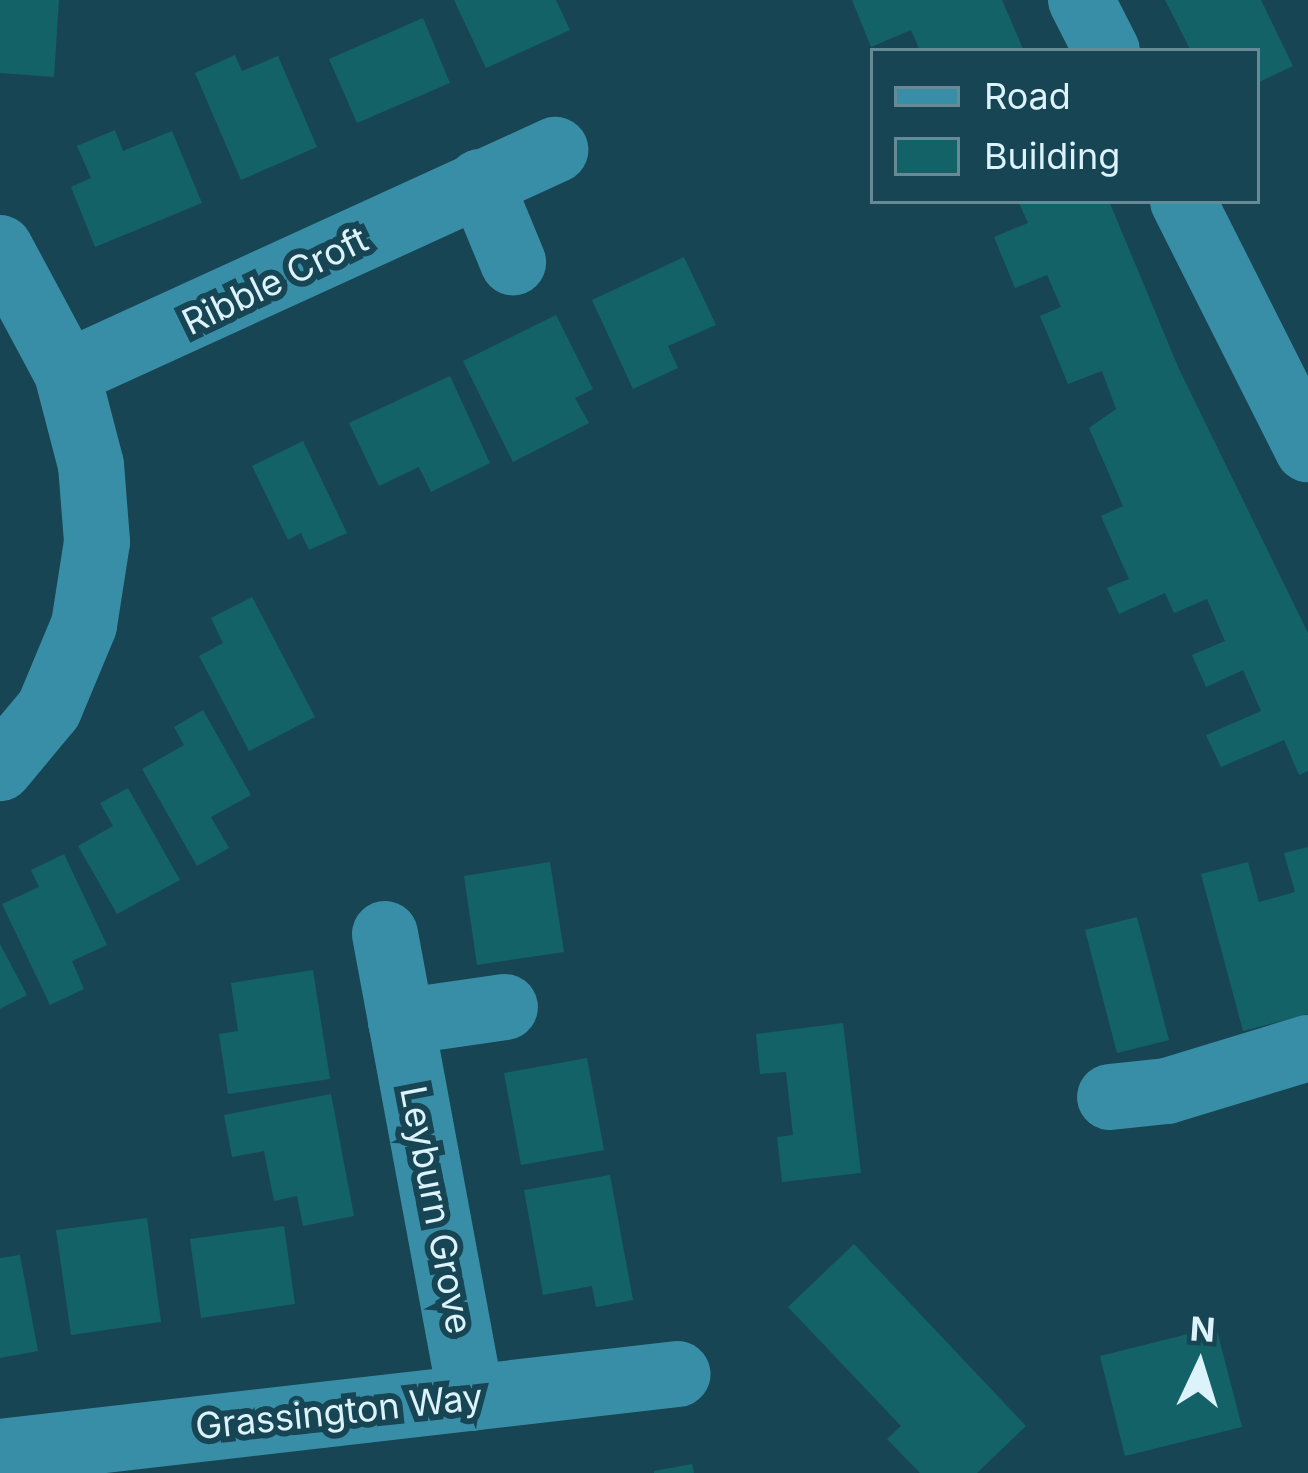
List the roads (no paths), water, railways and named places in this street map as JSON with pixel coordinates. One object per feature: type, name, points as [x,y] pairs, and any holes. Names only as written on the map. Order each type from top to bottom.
[{"type":"street","points":[[1082,0],[1106,48]]},
{"type":"street","name":"Ribble Croft","points":[[67,373],[555,150]]},
{"type":"street","points":[[480,182],[513,262]]},
{"type":"street","points":[[1185,204],[1308,449]]},
{"type":"street","points":[[0,248],[67,373],[91,465],[97,542],[84,625],[49,709],[0,768]]},
{"type":"street","name":"Leyburn Grove","points":[[385,934],[471,1398]]},
{"type":"street","points":[[401,1022],[506,1007]]},
{"type":"street","points":[[1110,1097],[1167,1091],[1308,1048]]},
{"type":"street","name":"Grassington Way","points":[[0,1452],[678,1374]]}]
